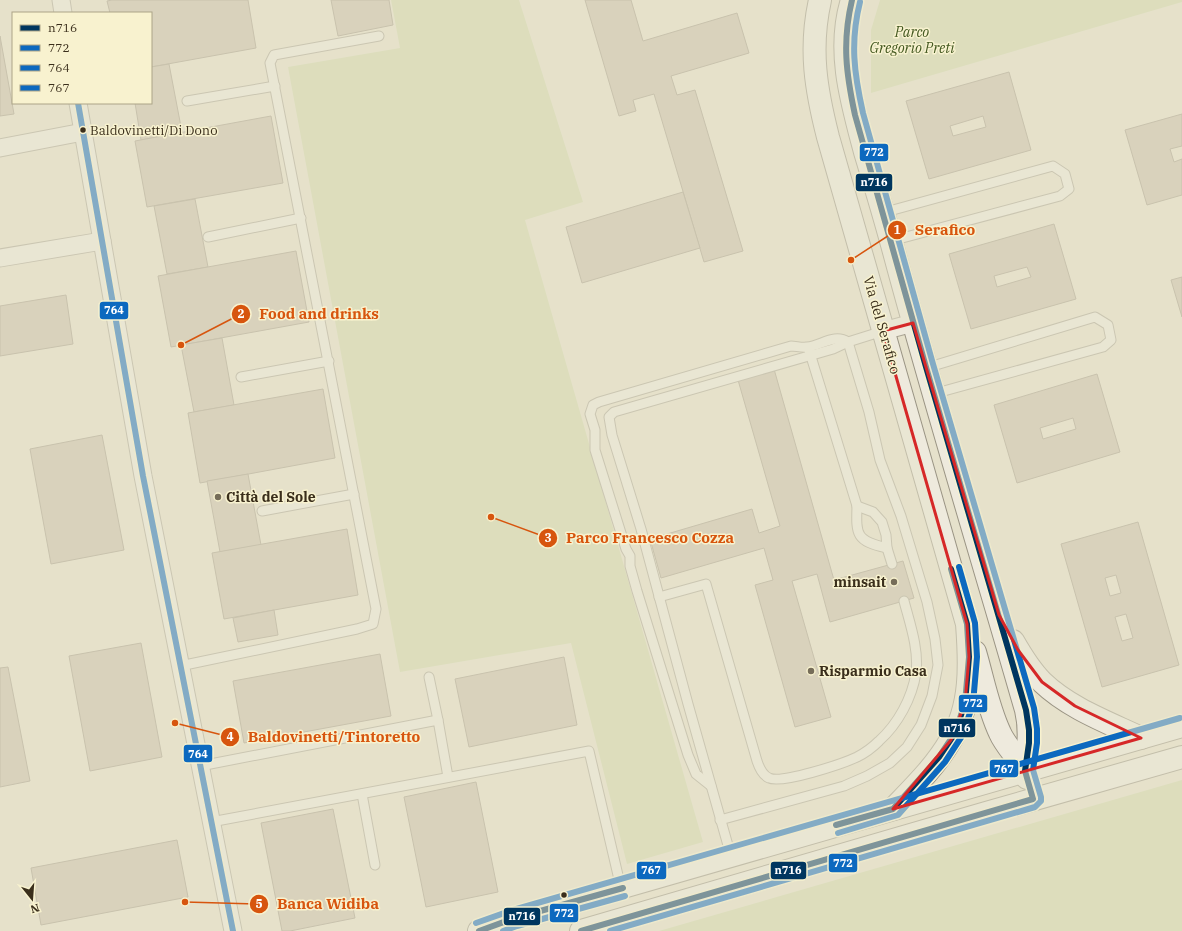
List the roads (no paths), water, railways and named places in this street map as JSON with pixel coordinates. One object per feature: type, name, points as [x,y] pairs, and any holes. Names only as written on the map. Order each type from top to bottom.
[{"type":"street","points":[[60,0],[63,12]]},
{"type":"street","name":"Via del Serafico","points":[[820,0],[816,20],[814,53],[816,85],[828,137],[997,726],[1004,742],[1025,771],[1033,799]]},
{"type":"street","name":"Via del Serafico","points":[[852,0],[846,25],[845,46],[846,67],[854,112],[933,394],[1000,617],[1028,719],[1029,742],[1025,771]]},
{"type":"street","points":[[78,104],[143,476],[233,931]]},
{"type":"street","points":[[0,148],[83,132]]},
{"type":"street","points":[[0,258],[102,241]]},
{"type":"street","points":[[883,332],[913,323]]},
{"type":"street","name":"Via del Serafico","points":[[1000,617],[1018,650],[1042,682],[1074,706],[1141,738]]},
{"type":"street","name":"Via del Serafico","points":[[892,809],[939,757],[951,740],[958,725],[968,689],[969,657],[967,624]]},
{"type":"street","points":[[479,931],[516,918],[1182,726]]},
{"type":"street","points":[[581,931],[1182,757]]},
{"type":"lane","points":[[180,666],[357,629],[373,624],[376,609],[270,63],[274,55],[379,36]]},
{"type":"lane","points":[[187,101],[275,86]]},
{"type":"lane","points":[[882,213],[1053,166],[1065,174],[1069,189],[1060,196],[891,241]]},
{"type":"lane","points":[[208,237],[300,218]]},
{"type":"lane","points":[[926,368],[1095,317],[1108,325],[1111,340],[1102,347],[933,394]]},
{"type":"lane","points":[[731,856],[641,529],[612,435],[609,417],[614,412],[707,385],[809,352],[836,338],[840,338],[848,342],[883,332]]},
{"type":"lane","points":[[720,820],[844,786],[885,766],[907,747],[921,725],[932,696],[938,665],[935,639],[927,602],[901,516],[880,460],[869,412],[848,342]]},
{"type":"lane","points":[[711,786],[696,774],[680,732],[637,591],[630,566],[630,556],[626,549],[595,450],[595,430],[590,414],[593,405],[599,402],[791,346],[809,352]]},
{"type":"lane","points":[[809,352],[857,506],[856,527],[862,538],[873,545],[887,548]]},
{"type":"lane","points":[[241,376],[329,361]]},
{"type":"lane","points":[[262,511],[354,494]]},
{"type":"lane","points":[[857,506],[873,512],[882,522],[892,564]]},
{"type":"lane","points":[[659,597],[706,584],[760,770],[770,779],[777,780],[813,771],[856,757],[870,748],[892,728],[902,713],[911,692],[916,672],[916,657],[913,638],[904,601]]},
{"type":"lane","points":[[429,678],[448,777]]},
{"type":"lane","points":[[200,766],[438,720]]},
{"type":"lane","points":[[211,822],[589,751],[621,888]]},
{"type":"lane","points":[[362,794],[375,865]]},
{"type":"place","name":"Baldovinetti/Di Dono","points":[[83,130]]},
{"type":"place","name":"Serafico","points":[[851,260]]},
{"type":"place","name":"Food and drinks","points":[[181,345]]},
{"type":"place","name":"Città del Sole","points":[[218,497]]},
{"type":"place","name":"Parco Francesco Cozza","points":[[491,517]]},
{"type":"place","name":"minsait","points":[[894,582]]},
{"type":"place","name":"Risparmio Casa","points":[[811,671]]},
{"type":"place","name":"Baldovinetti/Tintoretto","points":[[175,723]]},
{"type":"place","name":"Banca Widiba","points":[[185,902]]},
{"type":"park label","name":"Parco Gregorio Preti","points":[[912,40]]}]
